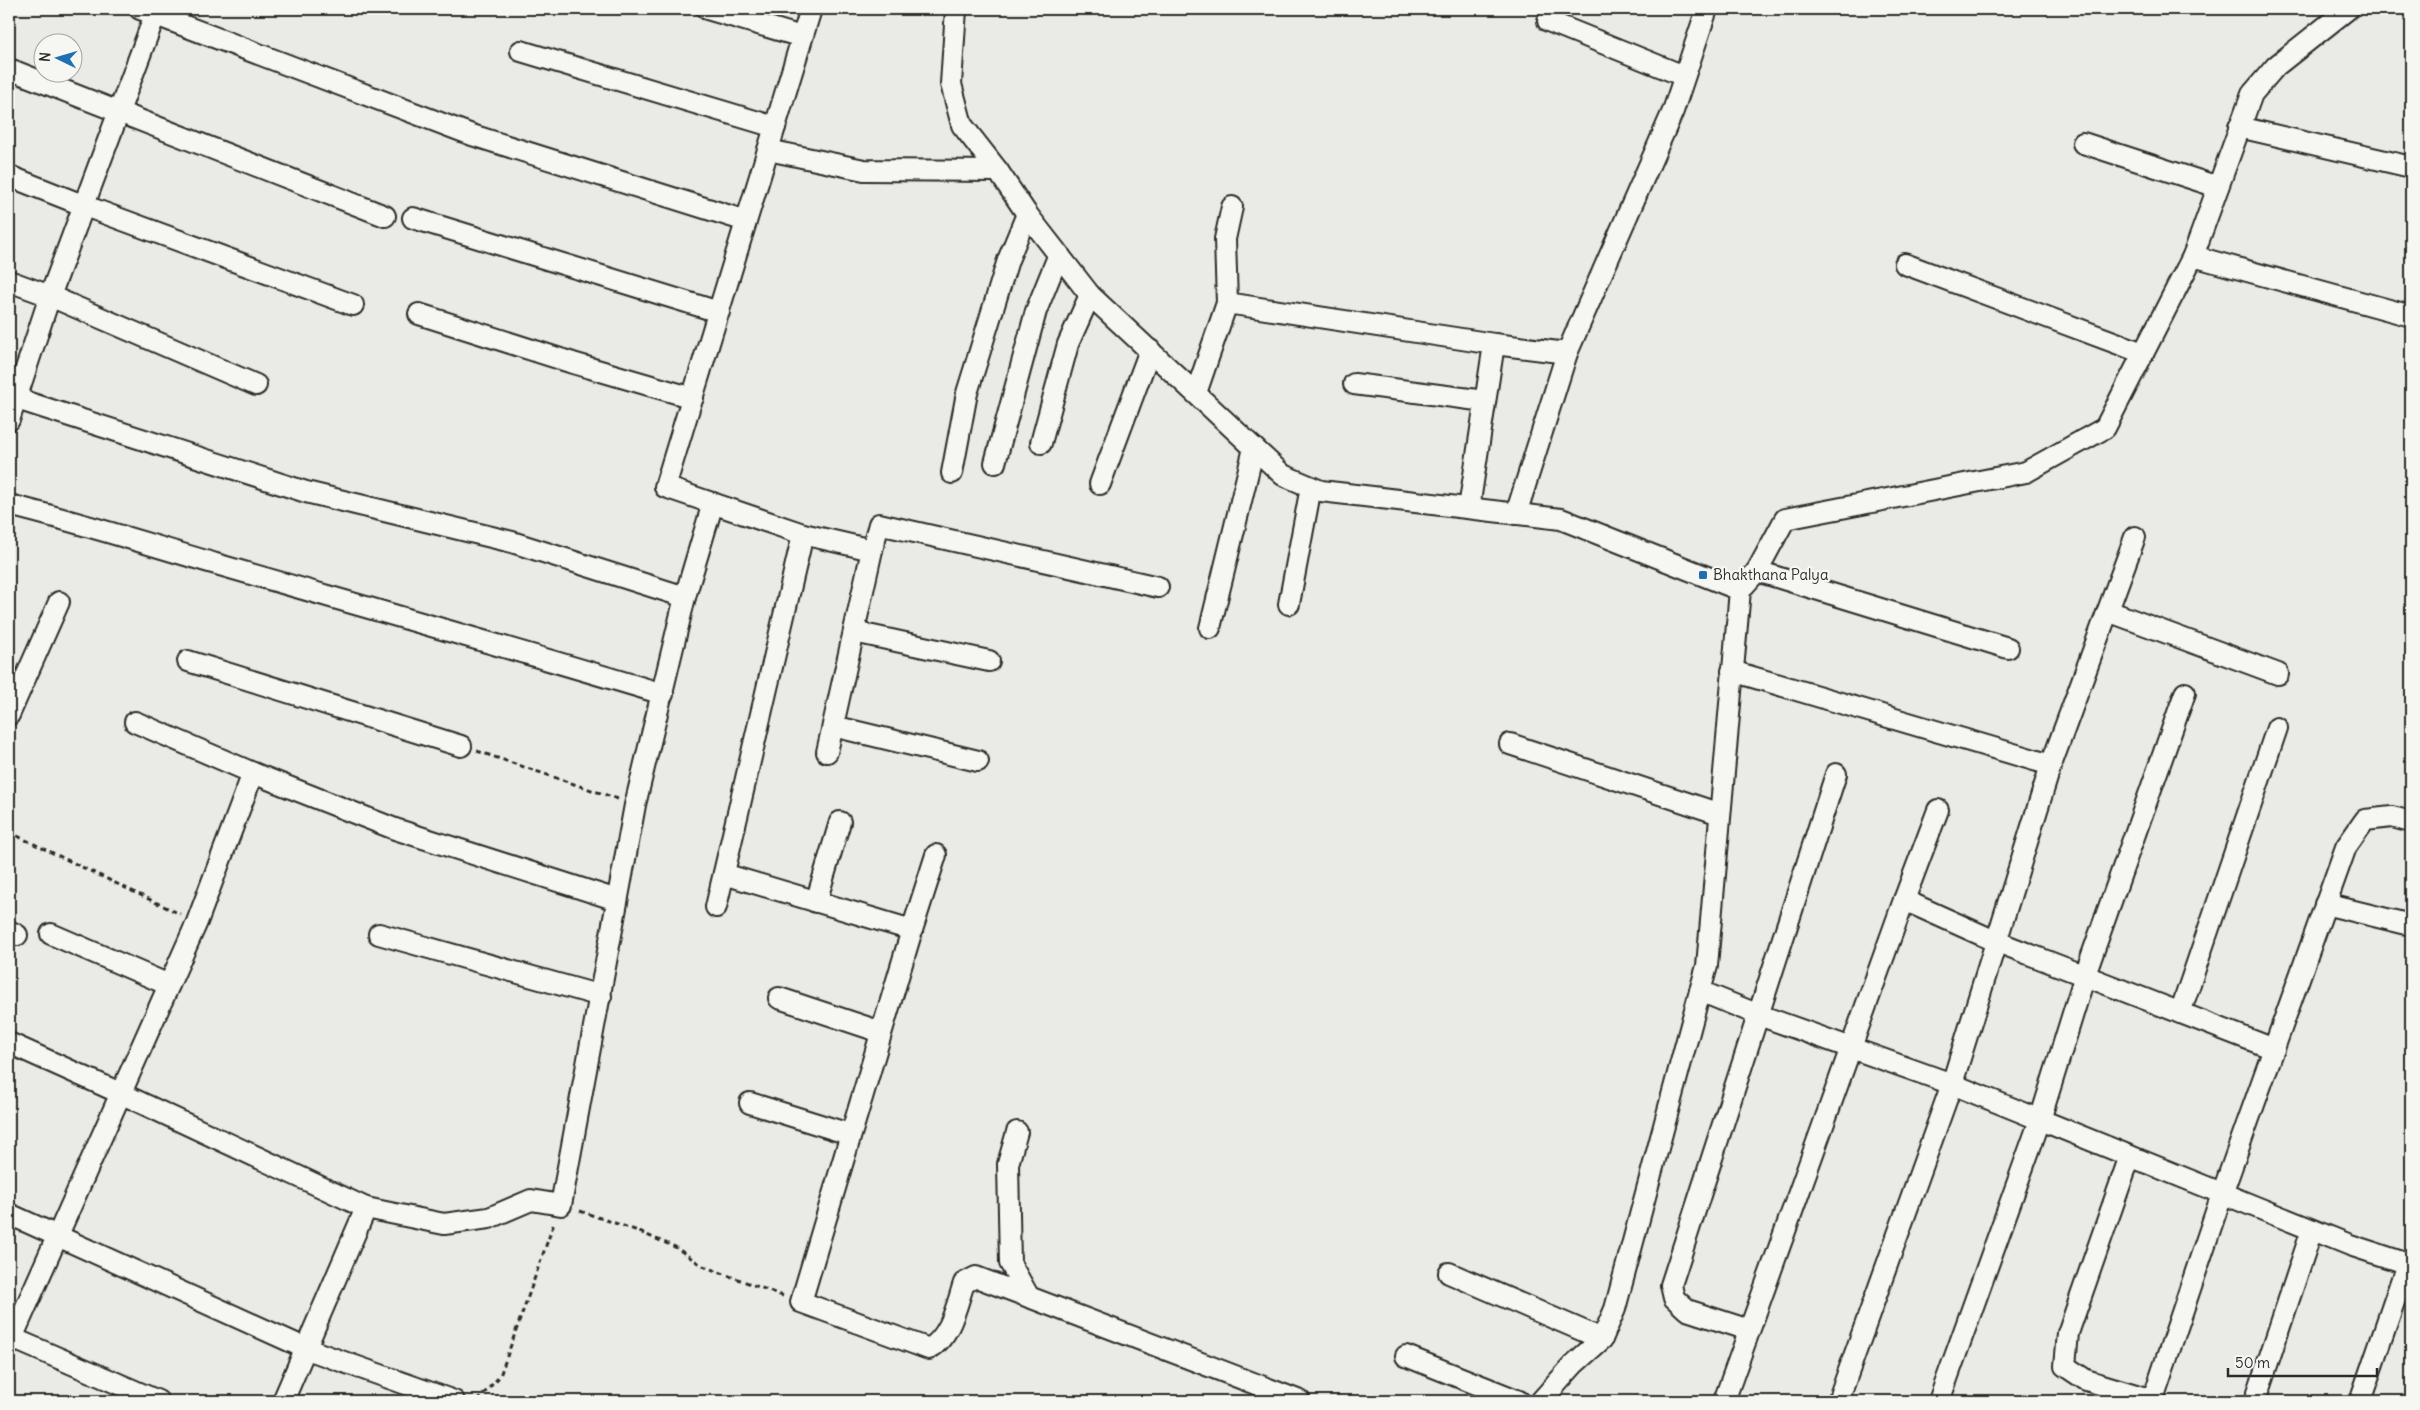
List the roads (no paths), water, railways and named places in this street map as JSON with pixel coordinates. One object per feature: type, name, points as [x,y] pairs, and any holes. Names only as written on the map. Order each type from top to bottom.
[{"type":"street","points":[[707,9],[802,37]]},
{"type":"street","points":[[810,9],[665,487],[803,534],[872,550]]},
{"type":"street","points":[[956,9],[951,84],[962,125],[998,171],[1027,214],[1090,295],[1283,475],[1321,491],[1561,519],[1740,590]]},
{"type":"street","points":[[1516,514],[1566,353],[1673,111],[1707,9]]},
{"type":"street","points":[[1541,1401],[1574,1364],[1602,1338],[1615,1309],[1707,966],[1740,590],[1757,571],[1785,519],[2026,472],[2105,428],[2193,256],[2252,94],[2276,66],[2348,9]]},
{"type":"street","points":[[9,420],[50,296],[119,113],[148,12],[472,134],[746,222]]},
{"type":"street","points":[[1548,21],[1684,76]]},
{"type":"street","points":[[521,50],[775,127]]},
{"type":"street","points":[[9,69],[384,216]]},
{"type":"street","points":[[2239,127],[2411,167]]},
{"type":"street","points":[[2083,143],[2218,187]]},
{"type":"street","points":[[768,150],[864,170],[998,171]]},
{"type":"street","points":[[9,176],[353,305]]},
{"type":"street","points":[[1196,393],[1227,303],[1225,240],[1232,207]]},
{"type":"street","points":[[952,473],[967,393],[1008,260],[1027,214]]},
{"type":"street","points":[[413,218],[719,312]]},
{"type":"street","points":[[995,463],[1036,311],[1059,254]]},
{"type":"street","points":[[2193,256],[2411,316]]},
{"type":"street","points":[[1905,264],[2143,353]]},
{"type":"street","points":[[9,281],[50,296],[256,385]]},
{"type":"street","points":[[1041,443],[1068,344],[1090,295]]},
{"type":"street","points":[[1227,303],[1494,344],[1566,353]]},
{"type":"street","points":[[419,314],[573,363],[693,398]]},
{"type":"street","points":[[1469,508],[1494,344]]},
{"type":"street","points":[[1100,484],[1150,350]]},
{"type":"street","points":[[1354,384],[1485,401]]},
{"type":"street","points":[[16,399],[306,492],[512,542],[685,597]]},
{"type":"street","points":[[1210,628],[1254,448]]},
{"type":"street","points":[[1289,604],[1311,487]]},
{"type":"street","points":[[9,1043],[120,1092],[366,1208],[444,1224],[489,1218],[531,1200],[561,1205],[635,805],[685,597],[713,503]]},
{"type":"street","points":[[9,505],[78,522],[224,566],[472,636],[663,694]]},
{"type":"street","points":[[827,752],[879,524],[1158,587]]},
{"type":"street","points":[[716,907],[803,534]]},
{"type":"street","points":[[1838,1401],[1952,1084],[2051,765],[2135,537]]},
{"type":"street","points":[[1757,571],[2008,648]]},
{"type":"street","points":[[11,703],[59,602]]},
{"type":"street","points":[[2108,612],[2278,674]]},
{"type":"street","points":[[854,632],[990,661]]},
{"type":"street","points":[[188,661],[461,746]]},
{"type":"street","points":[[1732,672],[2051,765]]},
{"type":"street","points":[[1940,1401],[2040,1120],[2085,975],[2185,693]]},
{"type":"street","points":[[135,722],[253,773],[395,829],[618,900]]},
{"type":"street","points":[[833,726],[978,761]]},
{"type":"street","points":[[2180,1013],[2277,728]]},
{"type":"street","points":[[1510,744],[1720,814]]},
{"type":"street","points":[[158,1401],[10,1342],[197,922],[253,773]]},
{"type":"street","points":[[1749,1330],[1687,1310],[1674,1298],[1672,1285],[1836,774]]},
{"type":"street","points":[[1724,1401],[1850,1048],[1938,810]]},
{"type":"street","points":[[2130,1156],[2068,1333],[2065,1366],[2086,1380],[2146,1398],[2155,1393],[2222,1194],[2346,847],[2365,820],[2392,817],[2411,822]]},
{"type":"street","points":[[816,902],[840,822]]},
{"type":"street","points":[[936,855],[849,1134],[801,1302],[929,1349],[940,1343],[945,1334],[964,1283],[976,1277],[1300,1401]]},
{"type":"street","points":[[724,874],[912,930]]},
{"type":"street","points":[[1904,900],[1995,941],[2274,1049]]},
{"type":"street","points":[[2325,904],[2411,925]]},
{"type":"street","points":[[51,934],[169,985]]},
{"type":"street","points":[[379,934],[601,996]]},
{"type":"street","points":[[1700,991],[1759,1015],[1952,1084],[2312,1230],[2409,1265],[2360,1401]]},
{"type":"street","points":[[779,998],[881,1032]]},
{"type":"street","points":[[750,1103],[849,1134]]},
{"type":"street","points":[[1017,1132],[1008,1164],[1010,1263],[1029,1297]]},
{"type":"street","points":[[283,1401],[308,1349],[366,1208]]},
{"type":"street","points":[[9,1214],[308,1349],[454,1401]]},
{"type":"street","points":[[2255,1401],[2312,1230]]},
{"type":"street","points":[[1449,1273],[1602,1338]]},
{"type":"street","points":[[1406,1356],[1519,1401]]},
{"type":"place","name":"Bhakthana Palya","points":[[1703,575]]}]
